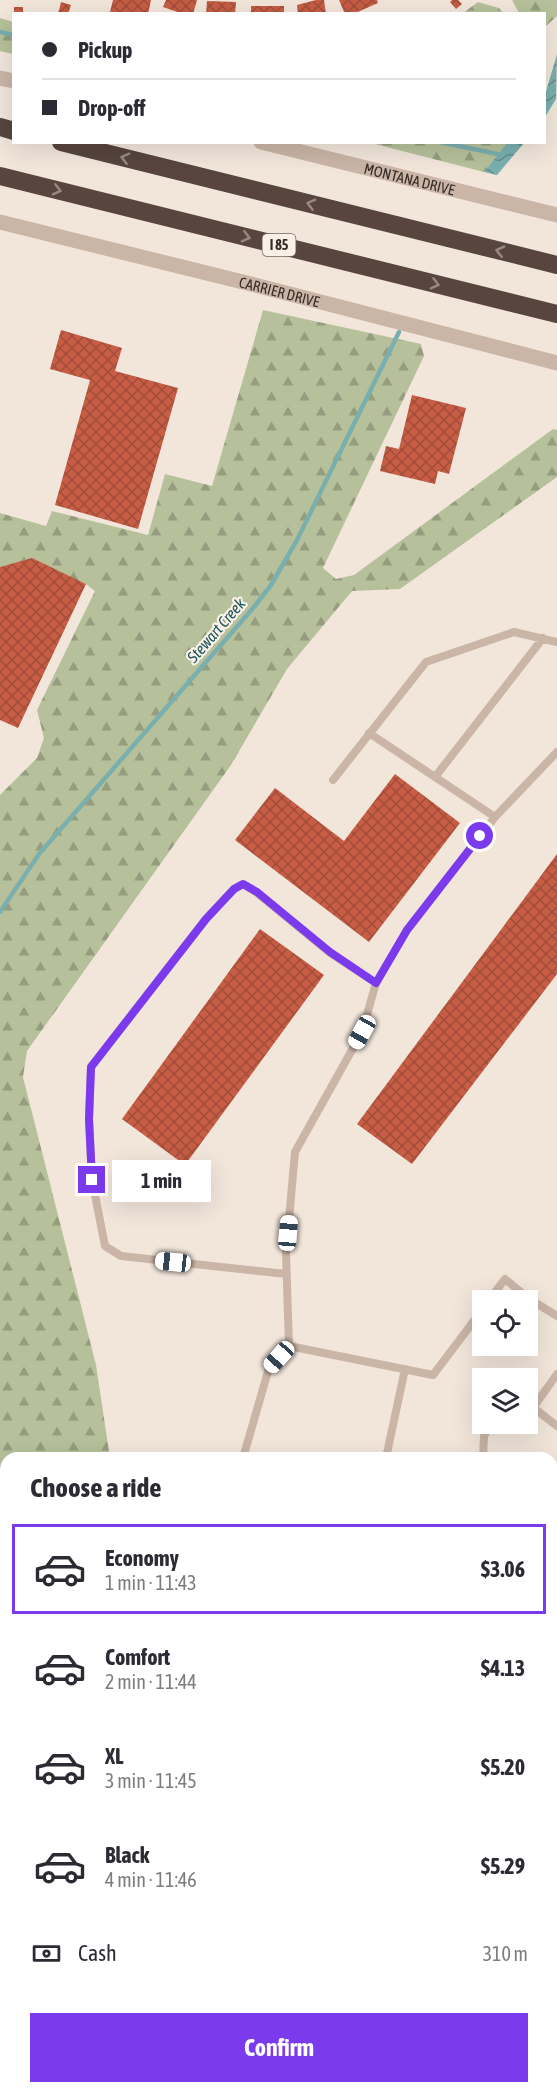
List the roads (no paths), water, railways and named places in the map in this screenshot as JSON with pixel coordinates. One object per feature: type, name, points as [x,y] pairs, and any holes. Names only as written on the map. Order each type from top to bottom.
[{"type":"highway","points":[[69,144],[557,265]]},
{"type":"highway","name":"I 85","points":[[0,176],[557,314]]},
{"type":"street","name":"MONTANA DRIVE","points":[[269,144],[557,215]]},
{"type":"street","name":"CARRIER DRIVE","points":[[0,222],[266,287],[557,363]]},
{"type":"lane","points":[[333,780],[426,662],[514,632],[557,642]]},
{"type":"lane","points":[[435,777],[543,638]]},
{"type":"lane","points":[[369,733],[495,817]]},
{"type":"lane","points":[[245,1452],[269,1368],[289,1346],[286,1253],[295,1152],[362,1032],[376,983],[407,930],[495,817],[557,752]]},
{"type":"lane","points":[[286,1274],[121,1256],[105,1246],[92,1180],[89,1119],[91,1067],[206,919],[234,889],[243,884],[257,892],[330,952],[376,983]]},
{"type":"lane","points":[[497,1290],[505,1279],[518,1290]]},
{"type":"lane","points":[[538,1304],[557,1316]]},
{"type":"lane","points":[[289,1346],[433,1375],[472,1324]]},
{"type":"lane","points":[[387,1452],[405,1369]]},
{"type":"lane","points":[[538,1401],[557,1374]]},
{"type":"lane","points":[[538,1415],[557,1426]]},
{"type":"lane","points":[[483,1452],[485,1434]]},
{"type":"water","points":[[557,54],[556,99],[546,115],[546,92]]},
{"type":"water","points":[[506,144],[523,144],[497,175],[484,172]]},
{"type":"waterway","points":[[0,32],[12,35]]},
{"type":"waterway","points":[[450,144],[502,155]]},
{"type":"waterway","name":"Stewart Creek","points":[[0,912],[39,854],[271,585],[297,540],[399,332]]}]
